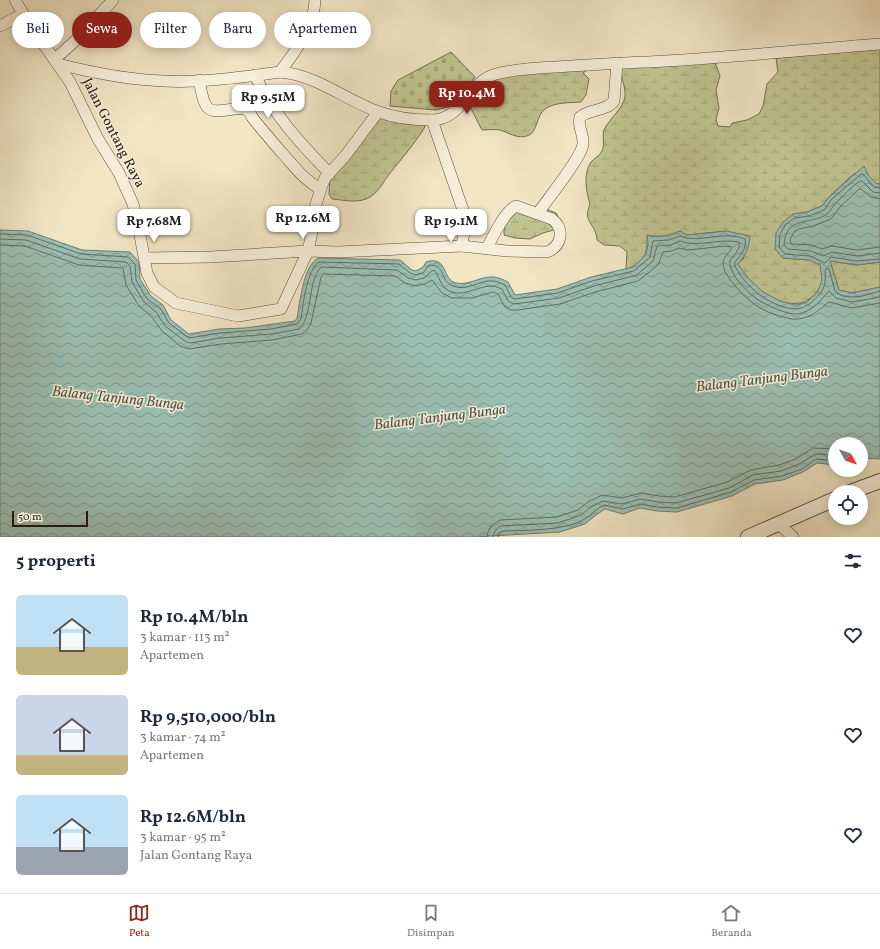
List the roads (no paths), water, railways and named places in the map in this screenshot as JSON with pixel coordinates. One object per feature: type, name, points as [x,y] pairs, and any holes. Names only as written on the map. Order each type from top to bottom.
[{"type":"street","name":"Jalan Gontang Raya","points":[[15,0],[22,12]]},
{"type":"street","points":[[56,62],[113,0]]},
{"type":"street","points":[[280,72],[305,35],[310,24],[315,0]]},
{"type":"street","points":[[0,26],[12,20]]},
{"type":"street","points":[[56,62],[146,80],[164,82],[280,72],[308,78],[378,112],[406,118],[432,120],[442,119],[452,113],[484,79],[496,74],[524,70],[880,44]]},
{"type":"street","name":"Jalan Gontang Raya","points":[[46,48],[70,82],[98,139],[119,173],[125,186],[137,219],[147,273],[154,286],[176,302],[238,316],[281,309],[308,251]]},
{"type":"street","points":[[538,213],[570,169],[582,149],[583,144],[579,120],[580,117],[588,111],[613,103],[617,64]]},
{"type":"street","points":[[255,75],[264,94],[296,138],[329,173]]},
{"type":"street","points":[[199,80],[205,103],[209,109],[247,110],[251,113],[252,117],[267,137],[297,170],[310,183],[320,189]]},
{"type":"street","points":[[308,251],[314,223],[313,214],[320,189],[325,178],[345,156],[378,112]]},
{"type":"street","points":[[432,120],[464,213],[465,224],[462,246]]},
{"type":"street","points":[[145,258],[211,257],[308,251],[338,252],[462,246],[535,252],[551,250],[560,238],[560,229],[557,223],[552,219],[518,206],[513,207],[487,248]]},
{"type":"street","points":[[868,485],[880,481]]},
{"type":"street","points":[[748,537],[828,502]]},
{"type":"street","points":[[779,524],[793,537]]},
{"type":"water","name":"Balang Tanjung Bunga","points":[[864,166],[868,175],[877,184],[880,184],[880,262],[856,265],[830,261],[839,290],[853,293],[880,287],[880,459],[868,458],[868,437],[828,437],[828,464],[817,463],[803,472],[783,480],[755,484],[732,496],[677,512],[640,508],[623,514],[605,509],[585,524],[560,532],[473,537],[0,537],[0,230],[28,231],[82,250],[130,252],[139,262],[140,279],[151,296],[163,305],[171,320],[189,334],[219,329],[245,328],[295,321],[297,318],[303,285],[309,268],[319,258],[400,260],[412,270],[416,271],[423,267],[426,262],[433,261],[438,262],[448,277],[456,283],[461,284],[493,277],[508,282],[515,295],[557,289],[591,277],[633,267],[646,255],[648,243],[647,235],[664,236],[680,231],[687,235],[726,231],[750,236],[747,251],[738,264],[748,278],[763,292],[780,301],[796,305],[807,302],[818,291],[822,280],[820,265],[809,260],[783,258],[775,249],[776,233],[783,222],[793,214],[807,212],[822,206],[829,197]]}]
